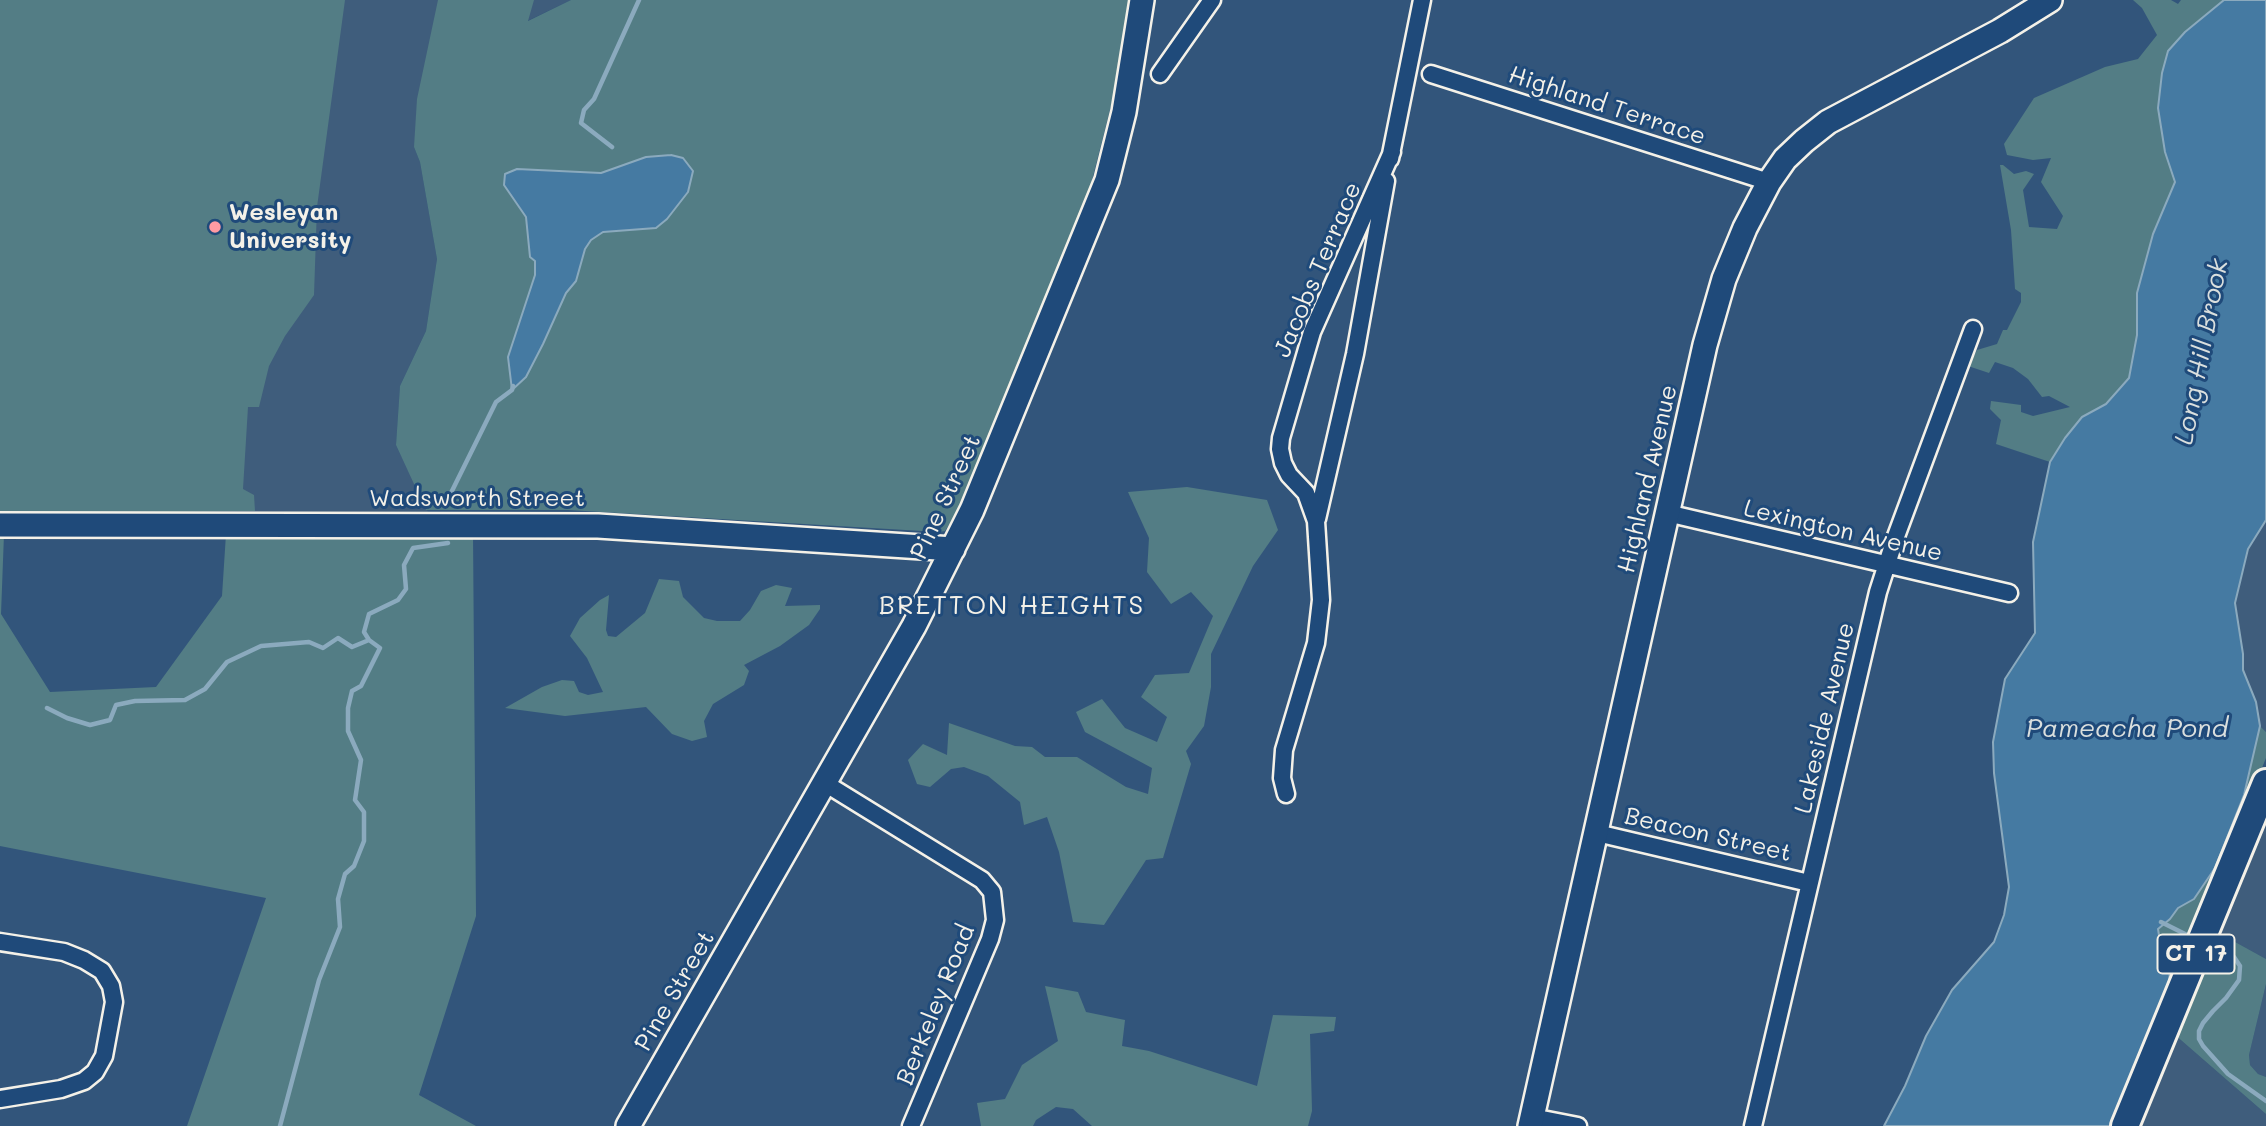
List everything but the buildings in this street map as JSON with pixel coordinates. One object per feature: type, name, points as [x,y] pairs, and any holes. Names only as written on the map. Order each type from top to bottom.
[{"type":"main road","name":"CT 17","points":[[2125,1126],[2266,783]]},
{"type":"street","name":"Pine Street","points":[[628,1126],[907,638],[989,471],[1107,180],[1124,112],[1142,0]]},
{"type":"street","points":[[1160,74],[1212,0]]},
{"type":"street","name":"Jacobs Terrace","points":[[1316,521],[1355,354],[1422,0]]},
{"type":"street","name":"Highland Avenue","points":[[1531,1121],[1667,513],[1716,305],[1734,253],[1769,182],[1804,141],[1828,122],[2000,31],[2050,0]]},
{"type":"street","name":"Highland Terrace","points":[[1431,74],[1769,182]]},
{"type":"street","name":"Jacobs Terrace","points":[[1286,794],[1282,778],[1284,750],[1316,643],[1321,600],[1316,521],[1306,493],[1289,475],[1283,463],[1281,438],[1312,332],[1392,152]]},
{"type":"street","name":"Lakeside Avenue","points":[[1753,1126],[1886,565],[1973,329]]},
{"type":"street","name":"Lexington Avenue","points":[[1667,513],[2009,593]]},
{"type":"street","name":"Wadsworth Street","points":[[0,525],[598,526],[953,549]]},
{"type":"street","name":"Berkeley Road","points":[[824,782],[982,880],[992,891],[995,920],[990,939],[911,1126]]},
{"type":"street","name":"Beacon Street","points":[[1597,833],[1810,883]]},
{"type":"street","points":[[0,942],[64,952],[84,960],[102,971],[111,986],[114,1002],[104,1056],[96,1072],[84,1081],[61,1089],[0,1099]]},
{"type":"street","points":[[1531,1121],[1578,1126]]},
{"type":"shaded area","name":"Wesleyan University","points":[[0,0],[571,0],[527,21],[414,147],[420,162],[437,259],[426,331],[400,386],[396,445],[428,512],[0,513]]},
{"type":"shaded area","points":[[2266,520],[2266,732],[2260,726],[2256,702],[2243,670],[2235,603],[2249,549]]},
{"type":"shaded area","points":[[2266,816],[2266,959],[2217,932]]},
{"type":"shaded area","points":[[2266,984],[2266,1077],[2258,1074],[2250,1065],[2249,1055]]},
{"type":"shaded area","points":[[2174,1034],[2266,1114],[2266,1126],[2134,1126]]},
{"type":"green space","name":"Wesleyan University","points":[[0,0],[345,0],[317,207],[314,295],[285,336],[269,366],[259,407],[248,407],[243,489],[254,495],[255,511],[0,514]]},
{"type":"green space","points":[[438,0],[534,0],[528,21],[571,0],[1130,0],[1114,94],[1089,192],[965,500],[945,531],[939,532],[568,510],[426,510],[396,445],[400,386],[426,331],[437,259],[420,162],[414,147],[417,99]],"holes":[[[646,157],[656,228],[603,232],[591,240],[585,249],[576,281],[566,293],[526,377],[512,390],[508,357],[535,275],[535,261],[530,257],[526,217],[511,195],[517,169],[601,173]]]},
{"type":"green space","points":[[2133,0],[2171,0],[2178,4],[2181,0],[2224,0],[2185,32],[2168,51],[2165,152],[2175,182],[2153,234],[2137,292],[2137,335],[2129,378],[2106,404],[2082,417],[2050,462],[1996,444],[2001,420],[1990,409],[1991,401],[2021,405],[2021,412],[2033,416],[2070,407],[2049,396],[2042,397],[2028,379],[2013,368],[1995,362],[1989,373],[1968,366],[1977,350],[1997,344],[2021,302],[2021,293],[2015,289],[2011,230],[2000,165],[2014,174],[2026,171],[2034,174],[2023,190],[2029,227],[2057,229],[2063,216],[2041,182],[2051,158],[2033,160],[2007,155],[2004,144],[2034,98],[2105,67],[2138,59],[2157,35],[2142,8]]},
{"type":"green space","points":[[1187,487],[1267,500],[1278,530],[1253,566],[1211,654],[1211,687],[1204,726],[1186,751],[1191,764],[1163,858],[1146,860],[1104,925],[1073,922],[1059,852],[1047,817],[1024,825],[1020,802],[988,776],[964,767],[951,769],[930,787],[917,784],[908,760],[923,744],[947,755],[949,723],[1015,746],[1032,747],[1045,757],[1077,757],[1126,787],[1148,794],[1152,768],[1085,732],[1076,712],[1102,699],[1125,728],[1157,742],[1167,717],[1141,697],[1155,675],[1189,673],[1213,616],[1191,592],[1171,604],[1147,572],[1149,538],[1128,492]]},
{"type":"green space","points":[[0,534],[4,534],[1,614],[50,692],[156,687],[222,596],[226,534],[473,534],[476,916],[419,1095],[476,1126],[187,1126],[266,898],[0,846]]},
{"type":"green space","points":[[659,579],[679,581],[683,597],[704,618],[717,621],[740,621],[761,591],[776,585],[792,588],[785,606],[820,605],[820,609],[809,625],[780,646],[744,665],[749,671],[744,685],[713,704],[704,721],[707,737],[692,741],[672,734],[646,707],[565,716],[505,708],[542,687],[562,680],[574,681],[579,692],[588,695],[603,692],[587,658],[570,636],[580,618],[609,595],[606,630],[608,636],[616,637],[645,613]]},
{"type":"green space","points":[[2260,726],[2266,732],[2266,758],[2112,1126],[2169,981],[2158,929],[2178,908],[2194,899],[2244,795]]},
{"type":"green space","points":[[2217,932],[2266,959],[2266,984],[2249,1055],[2250,1065],[2258,1074],[2266,1077],[2266,1114],[2174,1034]]},
{"type":"green space","points":[[1045,986],[1078,992],[1086,1012],[1125,1020],[1122,1046],[1149,1051],[1257,1086],[1273,1015],[1336,1017],[1334,1031],[1310,1034],[1312,1111],[1308,1126],[1092,1126],[1073,1109],[1056,1107],[1036,1120],[1033,1126],[981,1126],[977,1103],[1005,1099],[1022,1065],[1058,1041]]},
{"type":"water","name":"Pameacha Pond","points":[[2224,0],[2266,0],[2266,520],[2248,549],[2235,603],[2243,670],[2256,702],[2260,726],[2244,795],[2215,868],[2194,899],[2178,908],[2158,929],[2161,948],[2171,960],[2169,981],[2112,1126],[1884,1126],[1905,1086],[1926,1036],[1952,990],[1994,942],[2004,915],[2009,887],[1994,773],[1993,742],[2005,679],[2035,633],[2033,542],[2050,462],[2082,417],[2106,404],[2129,378],[2137,335],[2137,293],[2153,234],[2175,182],[2165,152],[2158,108],[2162,73],[2168,51],[2185,32]]},
{"type":"water","points":[[671,155],[683,158],[693,171],[688,192],[667,219],[656,228],[603,232],[591,240],[585,249],[576,281],[566,293],[526,377],[512,390],[508,357],[535,275],[535,261],[530,257],[526,217],[504,185],[505,174],[517,169],[601,173],[646,157]]},
{"type":"waterway","points":[[612,147],[581,123],[584,110],[594,99],[639,0]]},
{"type":"waterway","points":[[448,499],[496,402],[512,390],[513,386]]},
{"type":"waterway","points":[[280,1126],[319,980],[340,927],[338,899],[345,874],[354,866],[364,841],[364,812],[355,800],[361,760],[348,731],[348,708],[352,691],[361,686],[380,648],[369,640],[364,632],[369,614],[398,600],[406,589],[404,565],[413,548],[448,543]]},
{"type":"waterway","points":[[47,708],[90,725],[110,720],[116,705],[135,701],[185,700],[205,689],[227,662],[261,646],[309,642],[323,648],[338,638],[352,647],[369,640]]},
{"type":"waterway","points":[[2161,922],[2189,936]]},
{"type":"waterway","points":[[2214,948],[2234,957],[2240,966],[2239,980],[2203,1023],[2199,1039],[2228,1074],[2266,1101]]},
{"type":"place","name":"Wesleyan University","points":[[215,227]]},
{"type":"district","name":"BRETTON HEIGHTS","points":[[1012,606]]},
{"type":"water label","name":"Long Hill Brook","points":[[2202,352]]}]
